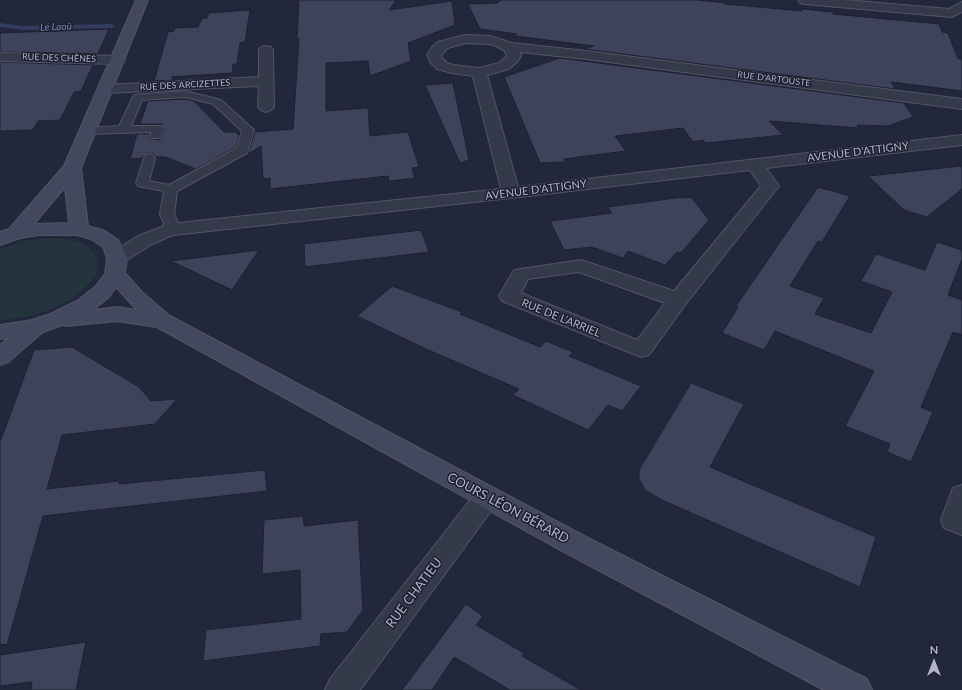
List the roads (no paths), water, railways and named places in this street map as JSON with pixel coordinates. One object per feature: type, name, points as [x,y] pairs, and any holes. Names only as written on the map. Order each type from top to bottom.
[{"type":"main road","points":[[8,236],[72,168],[142,0]]},
{"type":"main road","points":[[72,168],[79,229]]},
{"type":"main road","name":"COURS LÉON BÉRARD","points":[[8,236],[53,228],[79,229],[98,235],[111,244],[116,266],[136,298],[162,321],[487,497],[856,690]]},
{"type":"main road","points":[[0,332],[35,327],[58,320],[103,291],[116,266]]},
{"type":"main road","name":"COURS LÉON BÉRARD","points":[[58,320],[117,314],[162,321]]},
{"type":"main road","points":[[0,357],[35,327]]},
{"type":"street","points":[[804,0],[952,13],[962,6]]},
{"type":"street","name":"RUE D'ARTOUSTE","points":[[586,55],[511,61],[504,66],[479,72],[452,69],[442,66],[436,60],[434,55],[443,45],[465,39],[490,40],[509,47],[586,55],[962,104]]},
{"type":"street","points":[[509,47],[514,56],[511,61]]},
{"type":"street","points":[[266,50],[266,107]]},
{"type":"street","name":"RUE DES CHÊNES","points":[[0,57],[118,60]]},
{"type":"street","points":[[479,72],[511,193]]},
{"type":"street","name":"RUE DES ARCIZETTES","points":[[105,89],[266,81]]},
{"type":"street","name":"AVENUE D'ATTIGNY","points":[[116,266],[145,240],[169,230],[511,193],[962,140]]},
{"type":"street","name":"RUE DE L'ARRIEL","points":[[678,300],[581,266],[521,274],[509,296],[641,350],[678,300],[770,186],[754,164]]},
{"type":"street","points":[[958,522],[962,495]]},
{"type":"street","name":"RUE CHATIEU","points":[[341,690],[487,497]]},
{"type":"lane","points":[[124,129],[138,97],[185,94],[217,102],[248,130],[243,150],[171,189],[142,183],[150,158]]},
{"type":"lane","points":[[88,131],[158,128],[156,136]]},
{"type":"lane","points":[[169,230],[171,223],[167,214],[171,189]]},
{"type":"waterway","name":"Le Laoü","points":[[0,25],[23,28],[112,26]]}]
